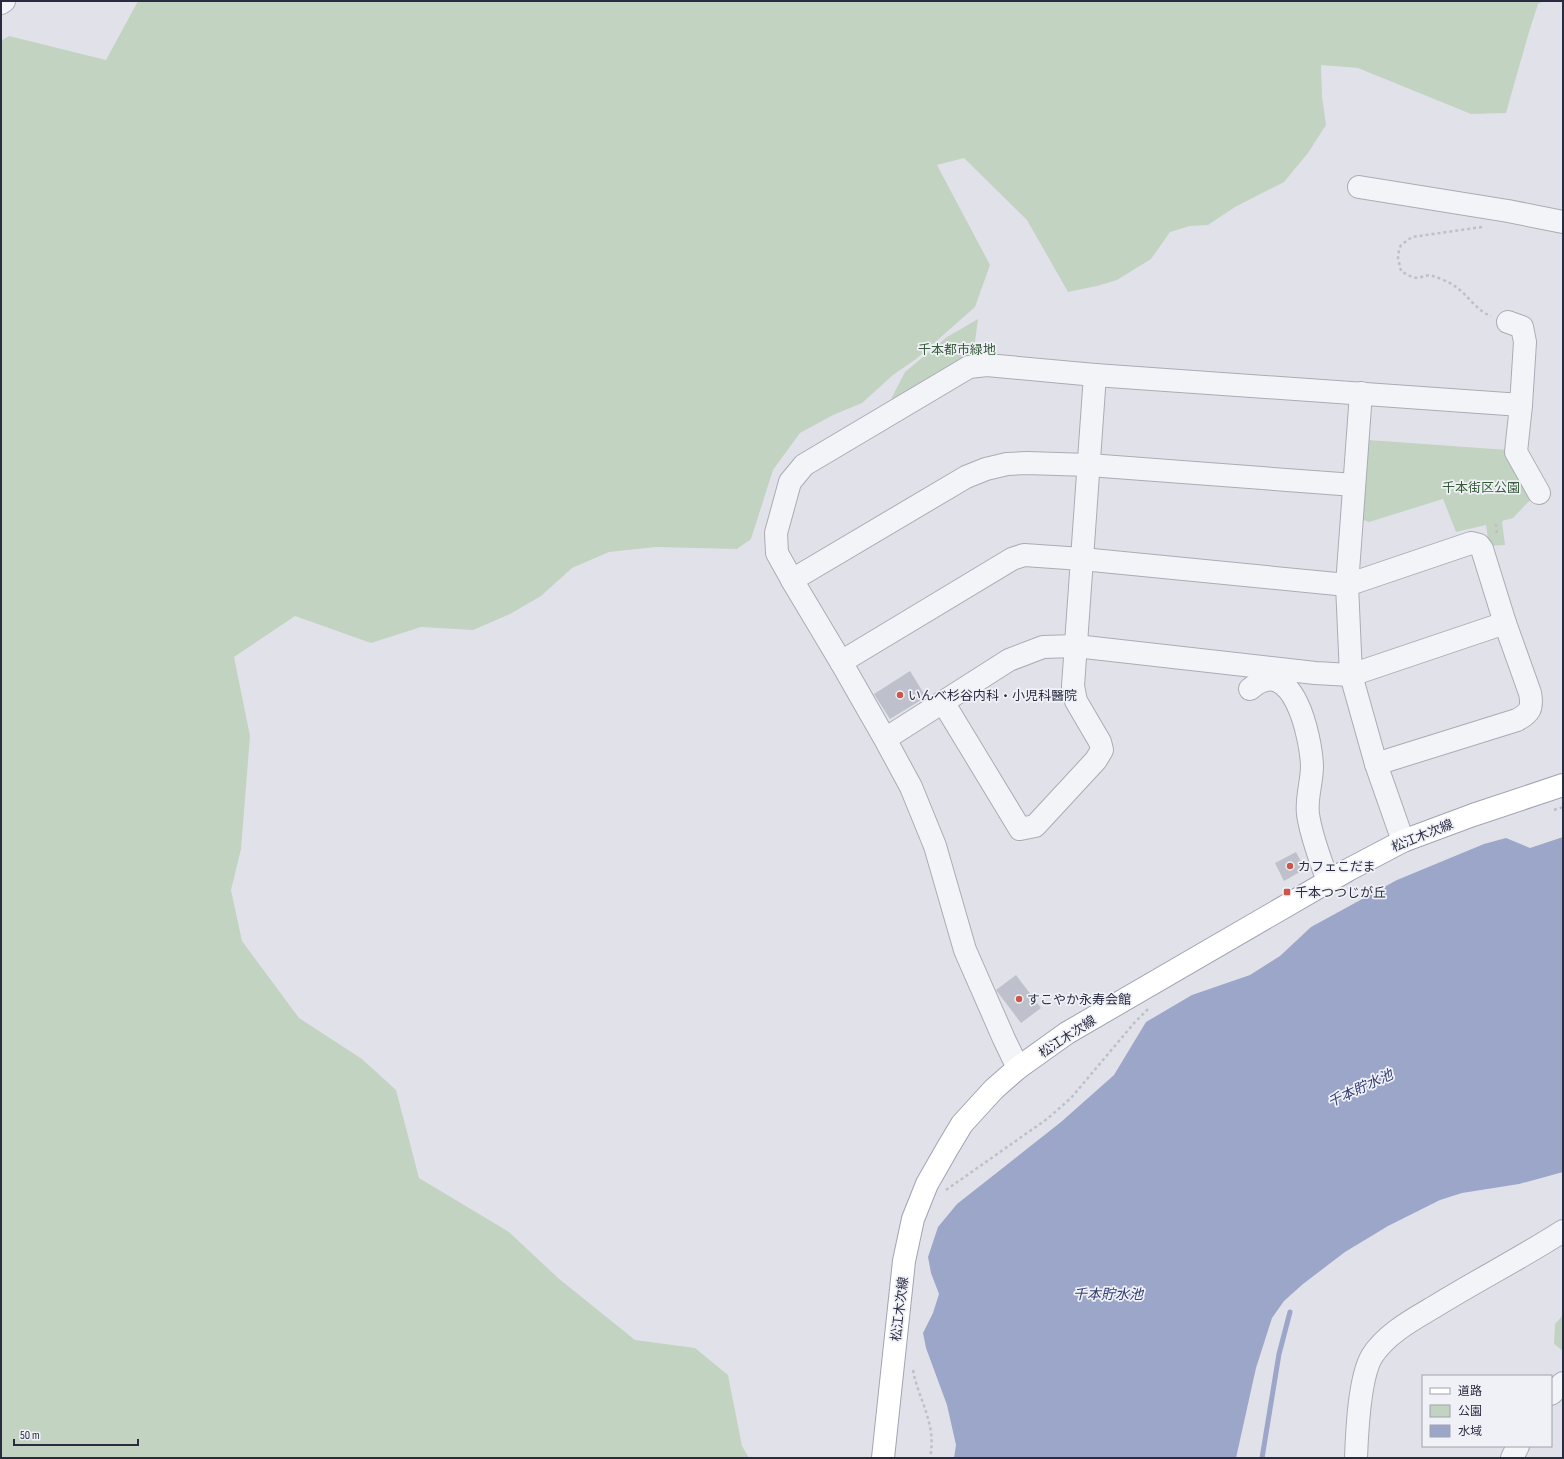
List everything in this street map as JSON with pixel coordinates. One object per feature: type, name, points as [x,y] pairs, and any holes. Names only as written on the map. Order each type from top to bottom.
[{"type":"main road","name":"松江木次線","points":[[883,1458],[904,1261],[913,1219],[927,1184],[962,1124],[994,1089],[1018,1068],[1067,1033],[1328,882],[1403,841],[1473,815],[1563,785]]},
{"type":"street","points":[[1359,187],[1508,211],[1563,222]]},
{"type":"street","points":[[1508,322],[1522,327],[1525,342],[1516,452],[1539,493]]},
{"type":"street","points":[[1018,1068],[965,950],[935,846],[911,787],[885,738],[777,552],[776,533],[790,482],[804,465],[969,368],[987,365],[1095,375],[1521,405]]},
{"type":"street","points":[[943,702],[1020,829],[1036,826],[1096,760],[1102,750],[1100,742],[1076,701],[1073,686],[1095,375]]},
{"type":"street","points":[[1361,393],[1347,585],[1351,675],[1376,764],[1403,841]]},
{"type":"street","points":[[792,580],[966,478],[986,469],[1007,464],[1089,465],[1354,485]]},
{"type":"street","points":[[841,662],[1012,559],[1024,555],[1082,558],[1347,585],[1471,543],[1478,545],[1482,549],[1505,623],[1530,693],[1530,709],[1526,715],[1517,720],[1376,764]]},
{"type":"street","points":[[885,738],[1009,660],[1043,647],[1076,646],[1307,673],[1351,675],[1505,623]]},
{"type":"street","points":[[1250,689],[1256,684],[1266,681],[1279,681],[1286,685],[1303,716],[1308,731],[1312,764],[1308,813],[1328,882]]},
{"type":"street","points":[[1356,1458],[1358,1416],[1365,1378],[1372,1356],[1406,1324],[1468,1286],[1527,1254],[1563,1231]]},
{"type":"street","points":[[1552,1393],[1563,1383]]},
{"type":"street","points":[[1512,1458],[1518,1447]]},
{"type":"path","points":[[1486,226],[1412,237],[1401,245],[1398,258],[1401,271],[1409,276],[1417,278],[1432,275],[1446,281],[1453,285],[1479,309],[1487,314],[1508,322]]},
{"type":"path","points":[[1549,811],[1563,807]]},
{"type":"path","points":[[942,1195],[951,1187],[1047,1119],[1071,1098],[1135,1022],[1153,1004]]},
{"type":"path","points":[[912,1367],[927,1413],[932,1434],[930,1458]]},
{"type":"green space","points":[[138,1],[1543,1],[1538,4],[1506,113],[1471,114],[1358,68],[1321,65],[1322,96],[1326,125],[1308,153],[1284,182],[1235,207],[1208,225],[1190,226],[1170,232],[1151,259],[1117,280],[1097,286],[1068,292],[1027,220],[964,158],[937,165],[990,265],[975,307],[916,359],[893,375],[862,403],[833,415],[800,433],[773,470],[751,539],[737,549],[656,547],[609,552],[572,568],[541,596],[510,614],[473,630],[421,627],[371,643],[295,616],[234,657],[250,736],[241,849],[231,890],[242,941],[299,1018],[362,1059],[396,1090],[419,1178],[509,1232],[558,1278],[635,1340],[695,1348],[728,1375],[742,1446],[749,1458],[1,1458],[1,41],[9,36],[106,60]]},
{"type":"green space","name":"千本都市緑地","points":[[978,319],[973,357],[888,405],[905,372],[947,337]]},
{"type":"green space","name":"千本街区公園","points":[[1368,440],[1508,450],[1533,497],[1513,518],[1502,521],[1505,545],[1489,546],[1486,525],[1456,532],[1443,499],[1369,522],[1361,519]]},
{"type":"green space","points":[[1563,1315],[1563,1351],[1554,1344],[1555,1324]]},
{"type":"water","name":"千本貯水池","points":[[1563,837],[1563,1172],[1519,1184],[1462,1193],[1440,1200],[1388,1226],[1345,1252],[1303,1284],[1284,1301],[1272,1318],[1256,1368],[1236,1458],[954,1458],[956,1445],[947,1405],[926,1348],[923,1333],[933,1313],[939,1294],[931,1273],[928,1257],[938,1227],[957,1204],[1061,1122],[1114,1075],[1146,1022],[1192,995],[1250,975],[1280,956],[1311,927],[1397,880],[1484,844],[1506,838],[1530,848]]},
{"type":"building","name":"いんべ杉谷内科・小児科醫院","points":[[910,671],[926,697],[890,719],[874,694]]},
{"type":"building","name":"カフェこだま","points":[[1296,852],[1305,869],[1284,881],[1275,863]]},
{"type":"building","name":"すこやか永寿会館","points":[[1016,975],[1041,1008],[1021,1023],[996,990]]},
{"type":"waterway","points":[[1262,1458],[1279,1354],[1290,1312]]},
{"type":"place","name":"いんべ杉谷内科・小児科醫院","points":[[900,695]]},
{"type":"place","name":"カフェこだま","points":[[1290,866]]},
{"type":"place","name":"千本つつじが丘","points":[[1287,892]]},
{"type":"place","name":"すこやか永寿会館","points":[[1019,999]]}]
